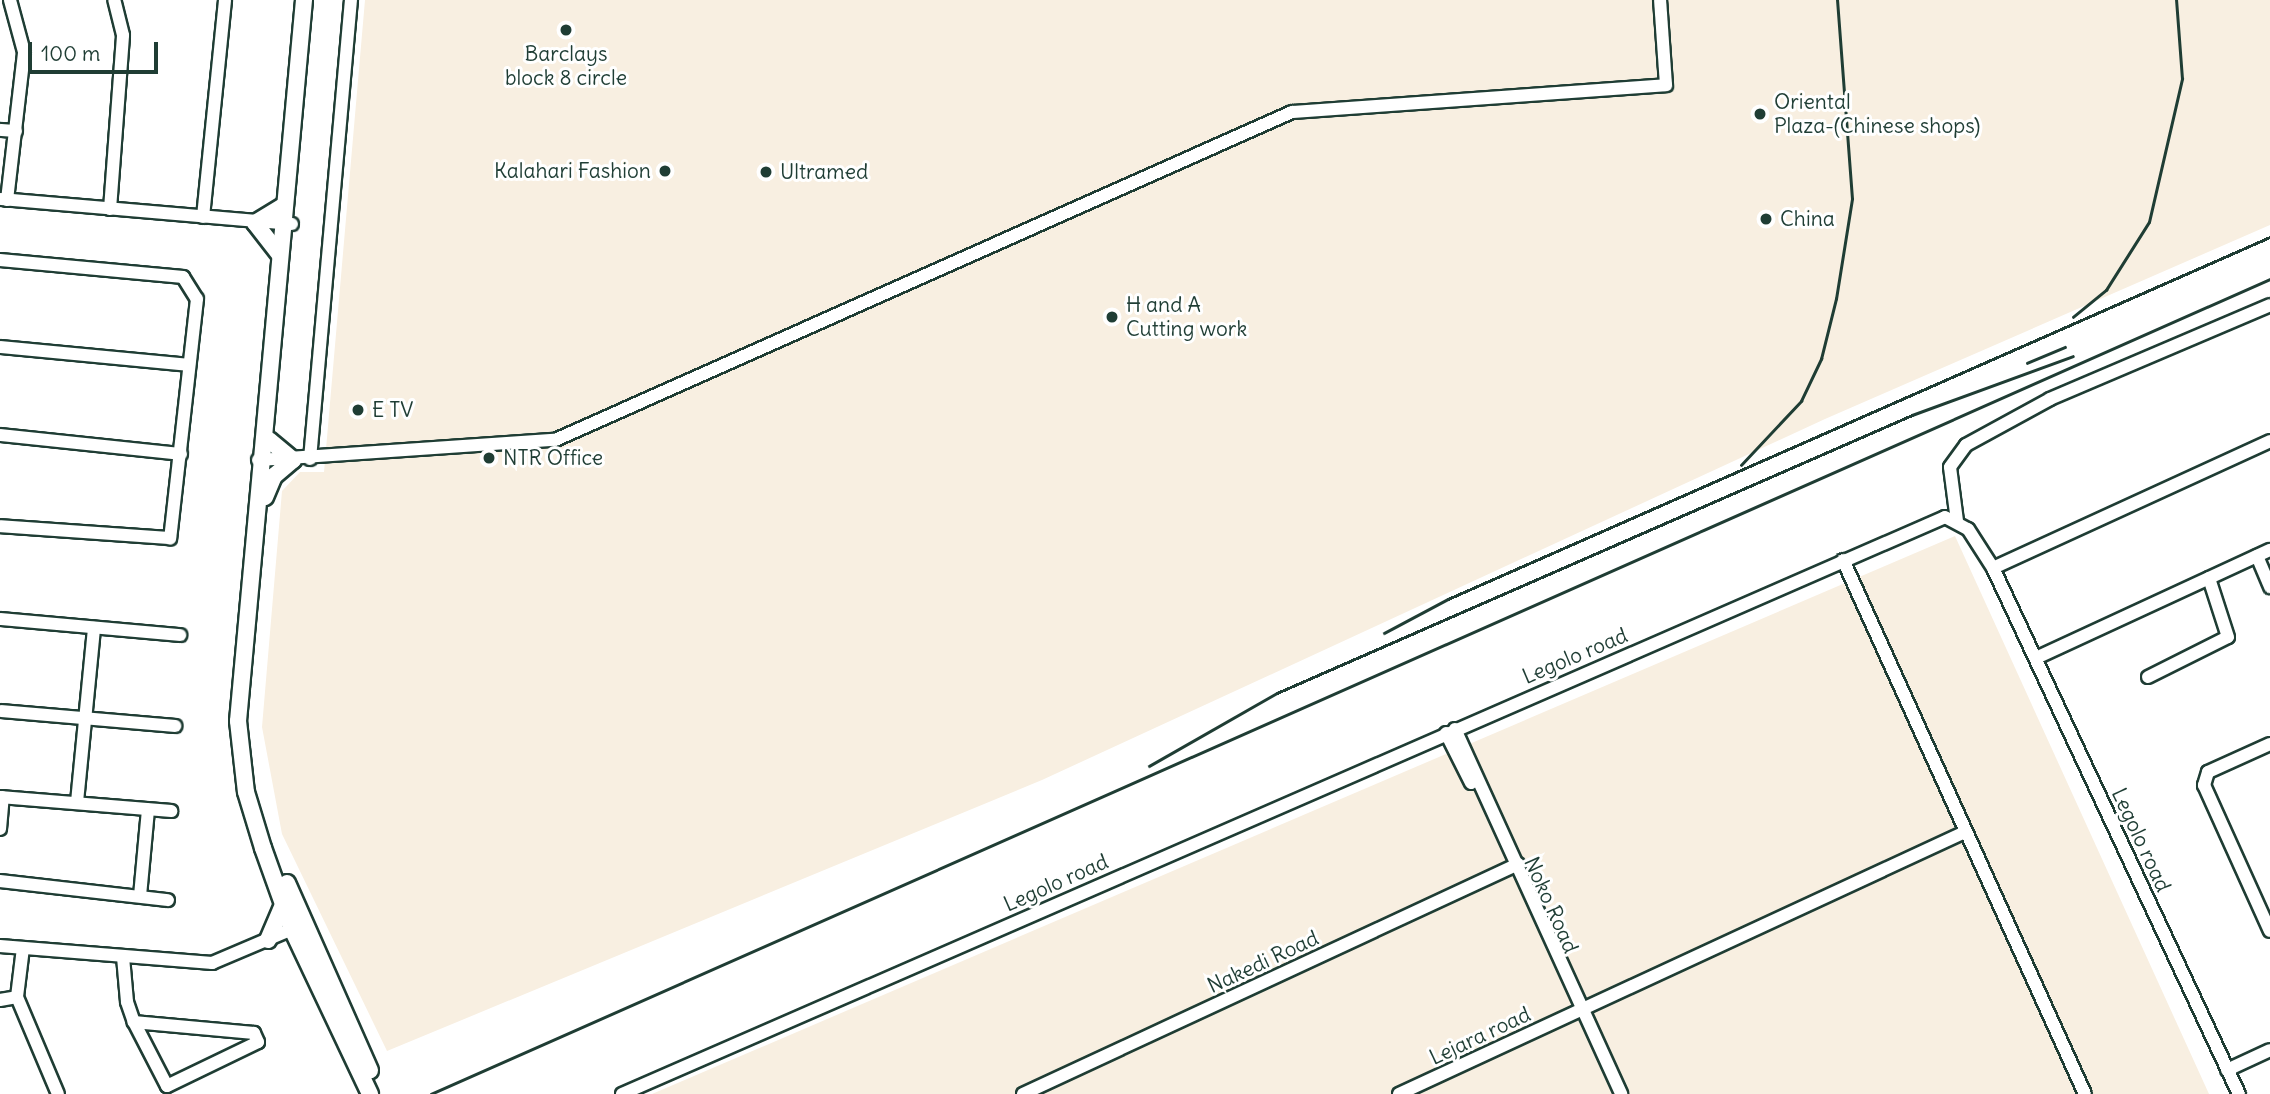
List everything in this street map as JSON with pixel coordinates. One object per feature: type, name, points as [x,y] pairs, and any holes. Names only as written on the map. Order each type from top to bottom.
[{"type":"main road","points":[[304,0],[269,439],[263,461],[265,498],[242,696],[254,783],[298,927],[303,953],[369,1093]]},
{"type":"main road","points":[[301,49],[242,696],[246,792],[283,902],[298,927],[369,1093]]},
{"type":"main road","points":[[281,257],[255,223],[285,205]]},
{"type":"main road","points":[[265,498],[274,476],[293,460],[269,439]]},
{"type":"main road","points":[[283,902],[280,925],[268,940],[303,953]]},
{"type":"street","points":[[9,0],[24,43],[16,131],[4,199],[287,224]]},
{"type":"street","points":[[110,209],[123,35],[114,0]]},
{"type":"street","points":[[203,217],[225,0]]},
{"type":"street","points":[[310,459],[351,0]]},
{"type":"street","points":[[263,461],[568,436],[1292,112],[1666,85],[1660,0]]},
{"type":"street","points":[[0,130],[16,131]]},
{"type":"street","points":[[0,260],[183,277],[197,299],[172,534],[166,540],[0,526]]},
{"type":"street","points":[[1956,521],[1950,467],[1966,445],[2050,398],[2270,305]]},
{"type":"street","points":[[0,347],[189,365]]},
{"type":"street","points":[[0,435],[181,454]]},
{"type":"street","points":[[1993,568],[2270,441]]},
{"type":"street","name":"Legolo road","points":[[622,1094],[1843,560],[1935,517],[1956,521],[1993,568],[2239,1094]]},
{"type":"street","points":[[2036,658],[2270,550]]},
{"type":"street","points":[[2256,556],[2270,587]]},
{"type":"street","points":[[1843,560],[2085,1094]]},
{"type":"street","points":[[2148,677],[2228,637],[2209,578]]},
{"type":"street","points":[[0,619],[180,635]]},
{"type":"street","points":[[77,802],[94,628]]},
{"type":"street","points":[[1,711],[175,726]]},
{"type":"street","name":"Noko Road","points":[[1450,731],[1516,865],[1615,1094]]},
{"type":"street","points":[[2270,744],[2208,772],[2204,780],[2270,931]]},
{"type":"street","points":[[0,829],[2,797],[170,811]]},
{"type":"street","points":[[140,896],[148,809]]},
{"type":"street","name":"Lejara road","points":[[1399,1094],[1965,832]]},
{"type":"street","name":"Nakedi Road","points":[[1023,1094],[1516,865]]},
{"type":"street","points":[[0,881],[168,900]]},
{"type":"street","points":[[0,946],[212,963],[298,927]]},
{"type":"street","points":[[23,948],[16,997],[58,1094]]},
{"type":"street","points":[[123,957],[134,1022],[167,1086],[258,1042],[254,1033],[134,1022]]},
{"type":"street","points":[[0,1000],[16,997]]},
{"type":"street","points":[[1580,1011],[1621,1094]]},
{"type":"street","points":[[2227,1070],[2270,1050]]},
{"type":"shaded area","points":[[365,0],[2270,0],[2270,225],[1825,419],[1042,780],[387,1051],[282,834],[262,727],[282,491],[300,472],[324,472]]},
{"type":"shaded area","points":[[1955,536],[2209,1094],[652,1094]]},
{"type":"railway","points":[[1741,465],[1801,401],[1821,359],[1836,299],[1852,199],[1837,0]]},
{"type":"railway","points":[[2073,317],[2106,290],[2149,222],[2182,79],[2176,0]]},
{"type":"railway","points":[[1384,633],[1448,599],[2270,237]]},
{"type":"railway","points":[[431,1094],[2270,279]]},
{"type":"railway","points":[[2027,363],[2065,347]]},
{"type":"railway","points":[[1149,766],[1277,693],[1912,415],[2073,356]]},
{"type":"place","name":"Barclays block 8 circle","points":[[566,30]]},
{"type":"place","name":"Oriental Plaza-(Chinese shops)","points":[[1760,114]]},
{"type":"place","name":"Kalahari Fashion","points":[[665,171]]},
{"type":"place","name":"Ultramed","points":[[766,172]]},
{"type":"place","name":"China","points":[[1766,219]]},
{"type":"place","name":"H and A Cutting work","points":[[1112,317]]},
{"type":"place","name":"E TV","points":[[358,410]]},
{"type":"place","name":"NTR Office","points":[[489,458]]}]
